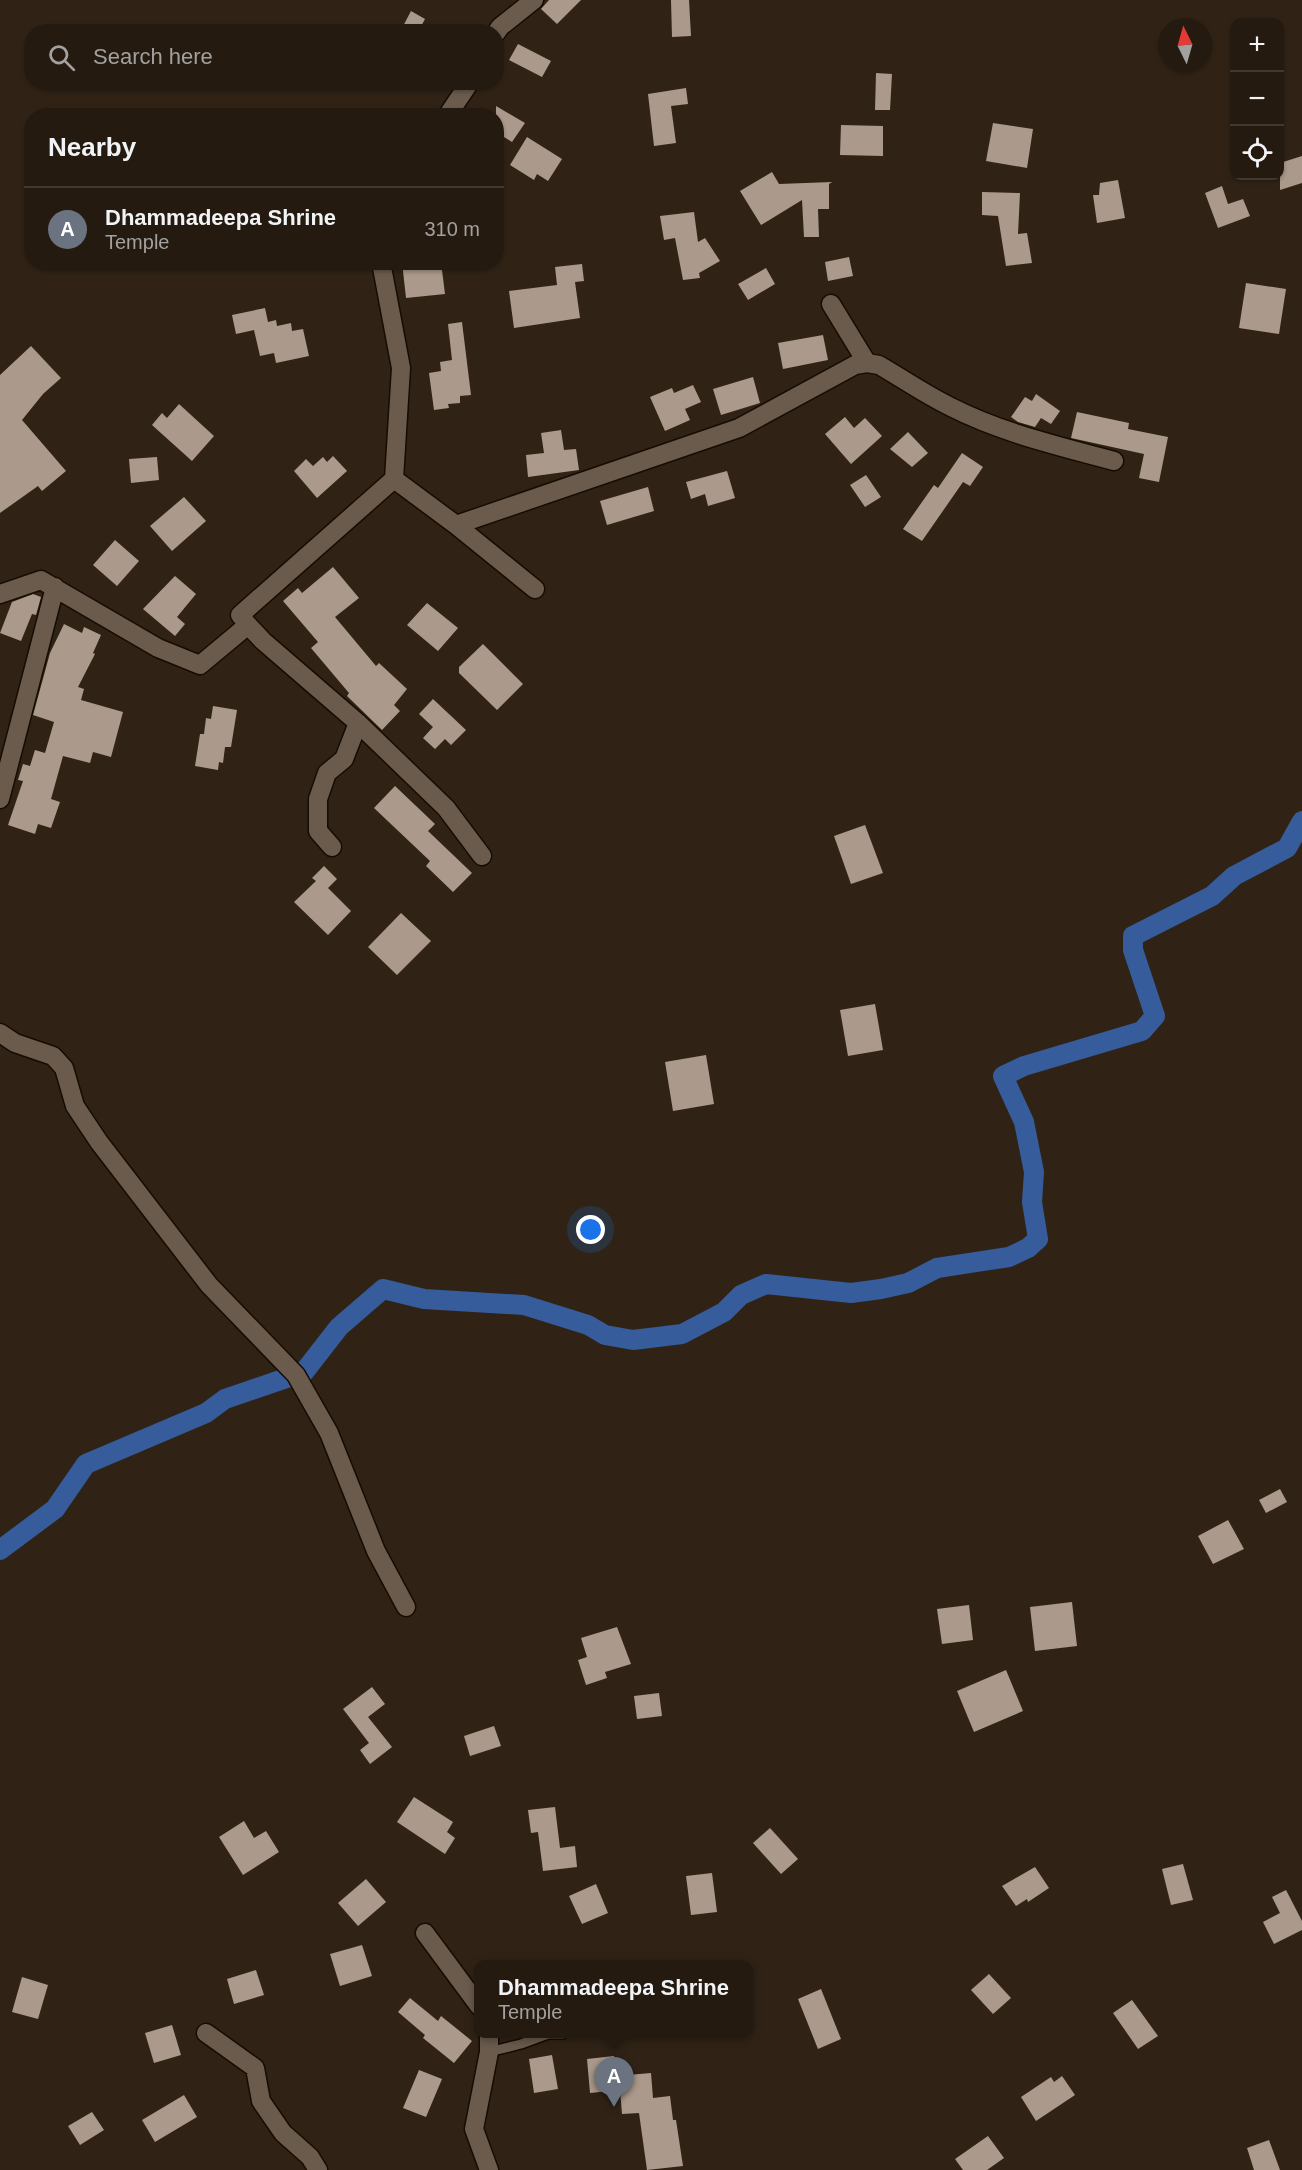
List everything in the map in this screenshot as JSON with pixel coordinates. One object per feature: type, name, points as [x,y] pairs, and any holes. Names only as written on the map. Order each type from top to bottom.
[{"type":"street","points":[[504,24],[534,0]]},
{"type":"street","points":[[452,108],[465,90]]},
{"type":"street","points":[[383,270],[401,368],[394,479],[240,615],[263,641],[358,723],[446,808],[482,856]]},
{"type":"street","points":[[831,304],[867,363]]},
{"type":"street","points":[[456,525],[739,428],[855,365],[867,363],[879,365],[950,407],[980,420],[1034,440],[1114,461]]},
{"type":"street","points":[[394,479],[456,525],[535,589]]},
{"type":"street","points":[[0,594],[41,579],[158,648],[200,665],[248,625]]},
{"type":"street","points":[[0,799],[55,588]]},
{"type":"street","points":[[332,847],[318,831],[318,799],[327,773],[344,759],[358,723]]},
{"type":"street","points":[[0,1033],[15,1043],[53,1056],[64,1068],[75,1106],[99,1142],[209,1285],[296,1375],[329,1433],[376,1551],[406,1607]]},
{"type":"street","points":[[425,1933],[474,1999]]},
{"type":"street","points":[[206,2033],[255,2068],[261,2101],[283,2133],[310,2157],[318,2170]]},
{"type":"street","points":[[489,2038],[489,2052],[474,2129],[489,2170]]},
{"type":"lane","points":[[489,2052],[537,2038]]},
{"type":"building","points":[[549,0],[581,0],[557,24],[541,9]]},
{"type":"building","points":[[671,0],[689,0],[691,36],[672,37]]},
{"type":"building","points":[[411,11],[425,19],[422,24],[404,24]]},
{"type":"building","points":[[518,44],[551,61],[542,77],[509,60]]},
{"type":"building","points":[[876,73],[892,74],[890,110],[875,110]]},
{"type":"building","points":[[686,88],[688,104],[671,106],[676,143],[654,146],[648,94]]},
{"type":"building","points":[[504,111],[525,123],[512,142],[504,137]]},
{"type":"building","points":[[993,123],[1033,129],[1027,168],[986,161]]},
{"type":"building","points":[[841,125],[883,126],[883,156],[840,155]]},
{"type":"building","points":[[527,137],[562,159],[548,181],[537,174],[534,180],[510,165]]},
{"type":"building","points":[[1302,156],[1302,183],[1280,190],[1280,180],[1284,180],[1284,162]]},
{"type":"building","points":[[772,172],[779,184],[832,182],[829,184],[829,209],[818,209],[819,237],[804,237],[802,200],[761,225],[740,191]]},
{"type":"building","points":[[1118,180],[1125,218],[1097,223],[1093,195],[1099,195],[1100,183]]},
{"type":"building","points":[[1222,186],[1228,204],[1243,199],[1250,216],[1218,228],[1205,193]]},
{"type":"building","points":[[982,192],[1020,193],[1018,234],[1027,233],[1032,263],[1006,266],[998,216],[982,215]]},
{"type":"building","points":[[694,212],[698,242],[705,238],[720,261],[699,273],[700,278],[683,280],[675,238],[664,240],[660,216]]},
{"type":"building","points":[[849,257],[853,276],[828,281],[825,262]]},
{"type":"building","points":[[582,264],[584,281],[575,282],[580,318],[514,328],[509,291],[557,285],[555,267]]},
{"type":"building","points":[[766,268],[775,284],[748,300],[738,284]]},
{"type":"building","points":[[403,270],[442,270],[445,294],[406,298]]},
{"type":"building","points":[[1246,283],[1286,289],[1279,334],[1239,328]]},
{"type":"building","points":[[265,308],[268,322],[276,320],[277,326],[291,323],[292,331],[303,329],[309,356],[276,363],[274,353],[260,356],[254,330],[236,334],[232,315]]},
{"type":"building","points":[[462,322],[471,395],[460,396],[460,403],[448,404],[449,408],[434,410],[429,373],[441,371],[440,362],[452,360],[448,324]]},
{"type":"building","points":[[823,335],[828,360],[783,369],[778,343]]},
{"type":"building","points":[[31,346],[61,378],[43,394],[22,420],[66,471],[42,491],[38,486],[0,513],[0,375]]},
{"type":"building","points":[[753,377],[760,403],[721,415],[713,389]]},
{"type":"building","points":[[693,385],[701,402],[685,409],[690,420],[665,431],[650,397],[672,388],[674,393]]},
{"type":"building","points":[[1036,394],[1060,411],[1051,424],[1041,418],[1035,427],[1018,422],[1011,417],[1025,397],[1032,401]]},
{"type":"building","points":[[179,404],[214,436],[192,461],[152,425],[162,413],[167,418]]},
{"type":"building","points":[[1077,412],[1129,423],[1128,429],[1168,437],[1159,482],[1139,478],[1144,454],[1071,438]]},
{"type":"building","points":[[845,417],[854,428],[865,418],[882,436],[851,464],[825,434]]},
{"type":"building","points":[[561,430],[564,450],[576,449],[579,470],[528,477],[526,455],[544,453],[541,433]]},
{"type":"building","points":[[908,432],[928,453],[912,467],[890,449]]},
{"type":"building","points":[[962,453],[983,467],[970,486],[963,482],[922,541],[903,529],[934,485],[938,488]]},
{"type":"building","points":[[333,456],[347,471],[317,498],[294,471],[306,459],[313,466],[323,457],[327,462]]},
{"type":"building","points":[[157,457],[159,480],[131,483],[129,459]]},
{"type":"building","points":[[727,471],[735,498],[708,506],[705,494],[691,499],[686,482]]},
{"type":"building","points":[[866,475],[881,497],[865,507],[850,485]]},
{"type":"building","points":[[648,487],[654,511],[607,525],[600,501]]},
{"type":"building","points":[[184,497],[206,521],[172,551],[150,526]]},
{"type":"building","points":[[115,540],[139,561],[117,586],[93,565]]},
{"type":"building","points":[[333,567],[359,598],[335,617],[376,666],[379,663],[407,689],[394,705],[400,711],[382,730],[347,696],[349,693],[311,648],[318,642],[283,601],[298,588],[302,593]]},
{"type":"building","points":[[175,576],[196,594],[177,617],[185,624],[175,636],[143,609]]},
{"type":"building","points":[[33,594],[41,597],[36,615],[32,614],[21,641],[0,633],[12,602]]},
{"type":"building","points":[[427,603],[458,628],[438,651],[407,625]]},
{"type":"building","points":[[64,624],[82,633],[84,627],[101,635],[93,653],[95,654],[78,687],[84,689],[81,700],[123,712],[111,757],[93,752],[90,763],[63,756],[51,799],[60,802],[51,828],[38,824],[35,834],[8,825],[23,781],[18,780],[23,764],[30,766],[35,750],[45,753],[54,722],[33,715],[50,653]]},
{"type":"building","points":[[483,644],[523,684],[497,710],[459,673],[459,667]]},
{"type":"building","points":[[433,699],[466,730],[451,745],[445,739],[435,749],[423,738],[433,727],[419,714]]},
{"type":"building","points":[[213,706],[237,710],[231,747],[225,747],[223,763],[219,762],[218,770],[195,766],[200,734],[204,734],[206,718],[211,719]]},
{"type":"building","points":[[395,786],[435,824],[428,831],[472,873],[453,892],[426,866],[430,861],[374,808]]},
{"type":"building","points":[[865,825],[883,873],[851,884],[834,836]]},
{"type":"building","points":[[324,866],[337,879],[328,888],[351,911],[328,935],[294,902],[316,881],[312,878]]},
{"type":"building","points":[[401,913],[431,941],[397,975],[368,947]]},
{"type":"building","points":[[875,1004],[883,1050],[848,1056],[840,1010]]},
{"type":"building","points":[[706,1055],[714,1104],[673,1111],[665,1062]]},
{"type":"building","points":[[1280,1489],[1287,1502],[1266,1513],[1259,1500]]},
{"type":"building","points":[[1228,1520],[1244,1549],[1213,1564],[1198,1536]]},
{"type":"building","points":[[1072,1602],[1077,1646],[1035,1651],[1030,1607]]},
{"type":"building","points":[[969,1605],[973,1640],[942,1644],[937,1609]]},
{"type":"building","points":[[617,1627],[631,1664],[605,1672],[607,1678],[586,1685],[578,1660],[587,1657],[581,1638]]},
{"type":"building","points":[[1006,1670],[1023,1711],[974,1732],[957,1691]]},
{"type":"building","points":[[372,1687],[385,1704],[368,1717],[392,1747],[370,1764],[360,1750],[369,1743],[343,1709]]},
{"type":"building","points":[[659,1693],[662,1716],[637,1719],[634,1696]]},
{"type":"building","points":[[494,1726],[501,1746],[470,1756],[464,1736]]},
{"type":"building","points":[[414,1797],[453,1822],[447,1832],[455,1838],[445,1854],[397,1822]]},
{"type":"building","points":[[555,1807],[560,1848],[575,1846],[577,1867],[543,1871],[538,1832],[531,1833],[528,1810]]},
{"type":"building","points":[[244,1821],[254,1838],[266,1831],[279,1852],[243,1875],[219,1837]]},
{"type":"building","points":[[770,1828],[798,1859],[781,1874],[753,1843]]},
{"type":"building","points":[[1183,1864],[1193,1900],[1171,1905],[1162,1869]]},
{"type":"building","points":[[1035,1867],[1049,1888],[1028,1902],[1027,1899],[1016,1906],[1002,1886]]},
{"type":"building","points":[[712,1873],[717,1912],[691,1915],[686,1876]]},
{"type":"building","points":[[366,1879],[386,1902],[358,1926],[338,1903]]},
{"type":"building","points":[[596,1884],[608,1913],[582,1924],[569,1896]]},
{"type":"building","points":[[1286,1890],[1302,1921],[1302,1930],[1274,1944],[1263,1922],[1280,1913],[1272,1897]]},
{"type":"building","points":[[362,1945],[372,1976],[340,1986],[330,1954]]},
{"type":"building","points":[[256,1970],[264,1995],[234,2004],[227,1979]]},
{"type":"building","points":[[989,1974],[1011,1998],[993,2014],[971,1990]]},
{"type":"building","points":[[22,1977],[48,1985],[38,2019],[12,2012]]},
{"type":"building","points":[[821,1989],[841,2039],[818,2049],[798,1999]]},
{"type":"building","points":[[410,1998],[438,2021],[441,2016],[472,2041],[454,2063],[423,2038],[425,2035],[398,2012]]},
{"type":"building","points":[[1132,2000],[1158,2036],[1138,2049],[1113,2013]]},
{"type":"building","points":[[172,2025],[181,2055],[154,2063],[145,2033]]},
{"type":"building","points":[[552,2055],[558,2089],[534,2093],[529,2059]]},
{"type":"building","points":[[614,2056],[616,2076],[651,2073],[653,2098],[670,2096],[683,2166],[647,2170],[639,2113],[622,2114],[620,2090],[590,2093],[587,2059]]},
{"type":"building","points":[[419,2070],[442,2079],[426,2117],[403,2108]]},
{"type":"building","points":[[1062,2076],[1075,2095],[1036,2121],[1021,2097],[1051,2077],[1054,2082]]},
{"type":"building","points":[[184,2095],[197,2117],[155,2142],[142,2120]]},
{"type":"building","points":[[92,2112],[104,2130],[80,2145],[68,2126]]},
{"type":"building","points":[[988,2136],[1004,2158],[987,2170],[963,2170],[955,2159]]},
{"type":"building","points":[[1269,2140],[1280,2170],[1254,2170],[1247,2148]]},
{"type":"waterway","points":[[0,1550],[55,1509],[86,1464],[206,1413],[225,1399],[304,1372],[339,1327],[383,1289],[424,1299],[524,1305],[588,1325],[605,1335],[633,1340],[682,1334],[724,1312],[741,1295],[766,1284],[851,1293],[881,1289],[908,1283],[937,1268],[1009,1257],[1028,1248],[1038,1239],[1032,1202],[1034,1172],[1024,1122],[1003,1076],[1024,1066],[1142,1031],[1155,1016],[1133,950],[1133,936],[1212,896],[1234,876],[1287,848],[1302,821]]},
{"type":"place","name":"Dhammadeepa Shrine","points":[[614,2107]]}]
